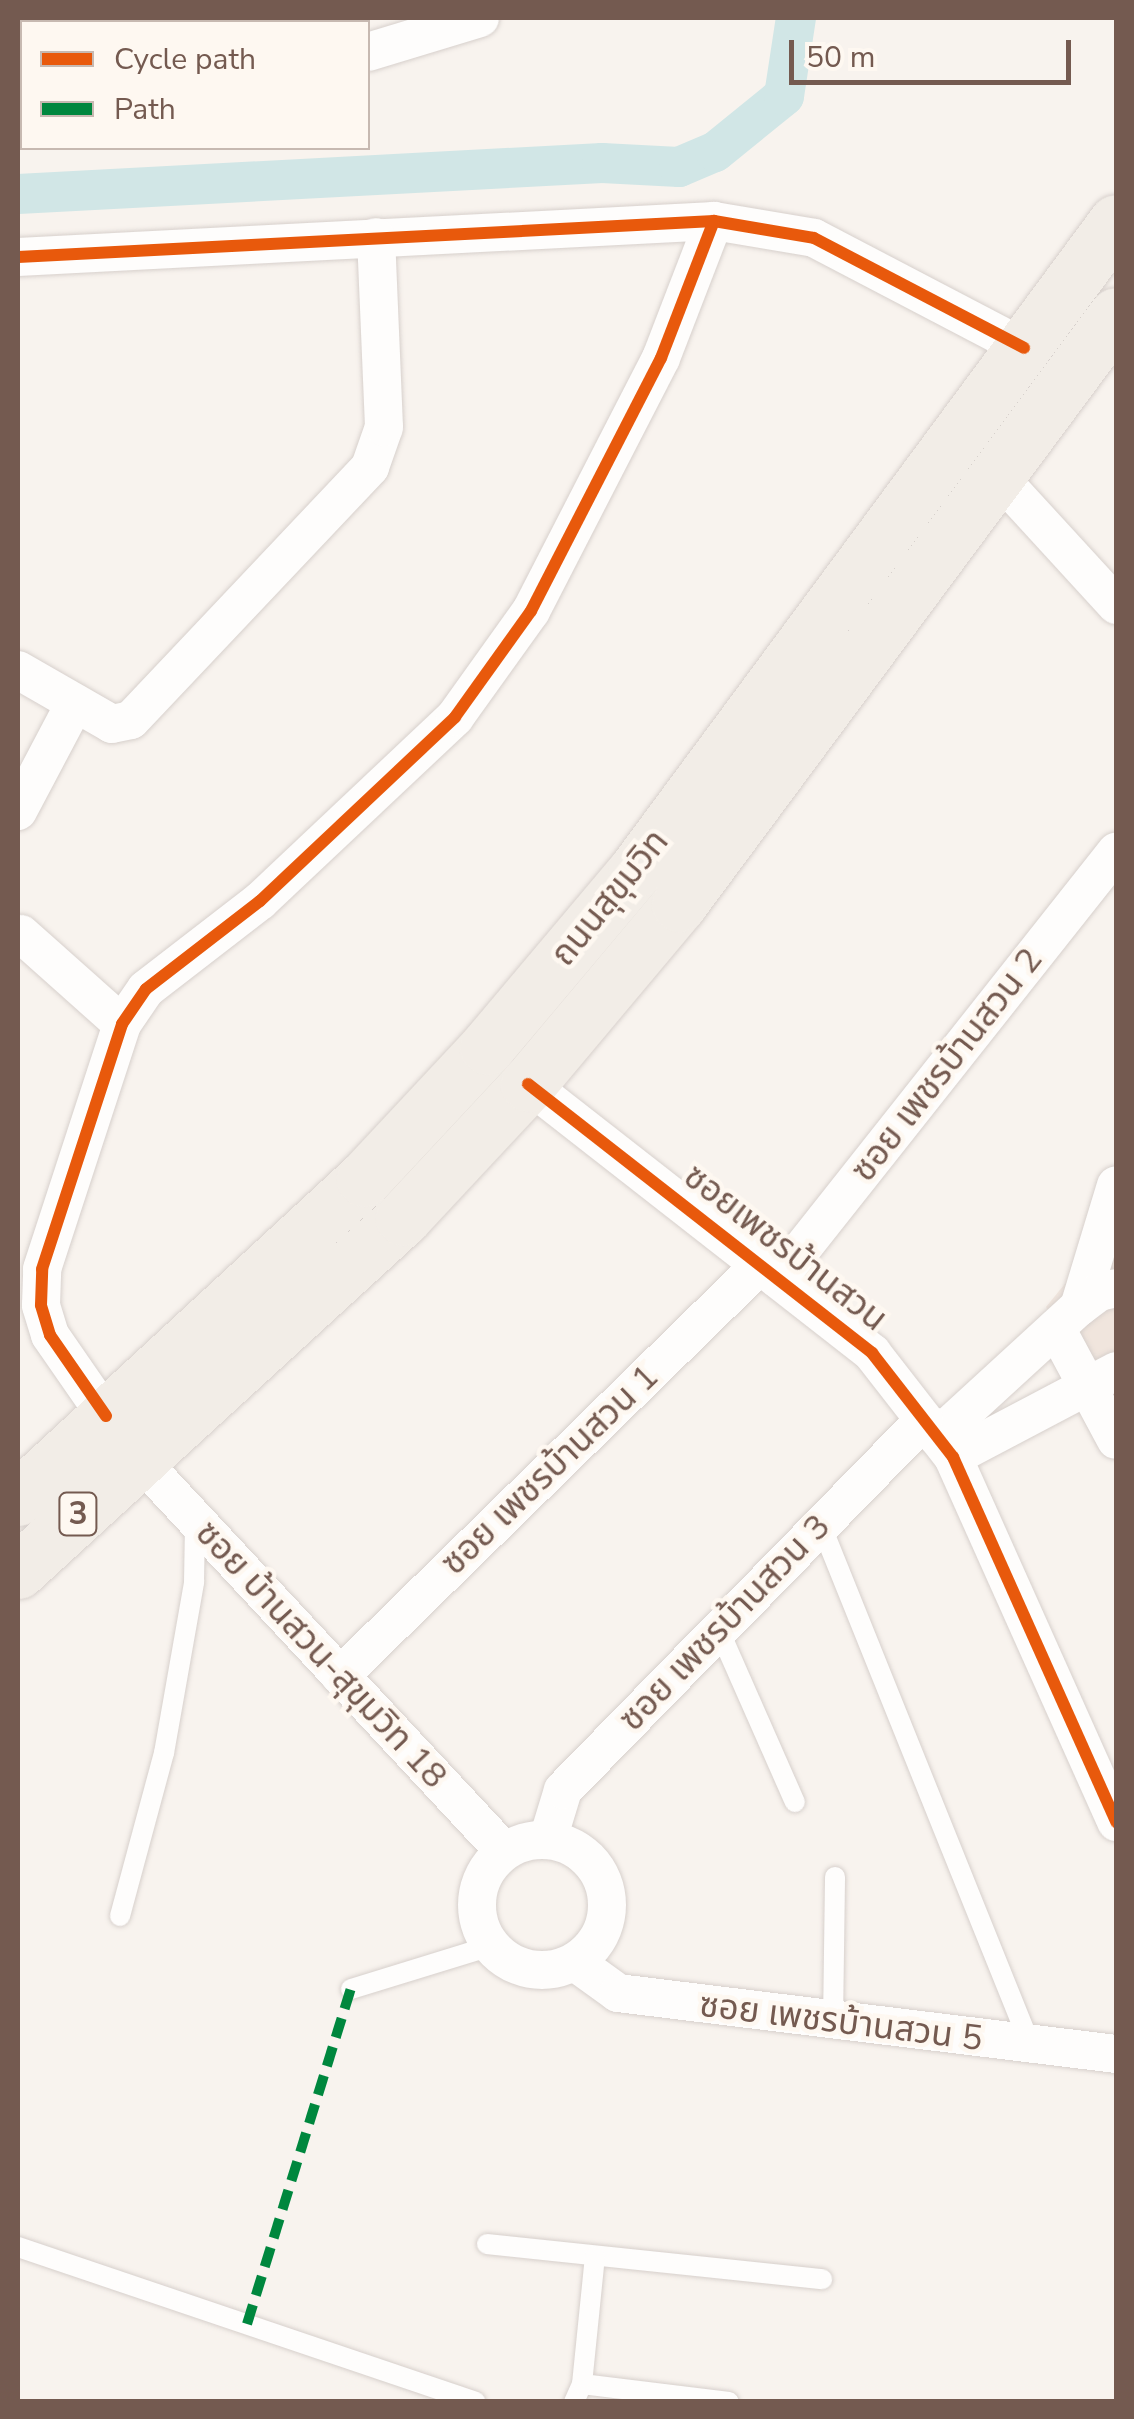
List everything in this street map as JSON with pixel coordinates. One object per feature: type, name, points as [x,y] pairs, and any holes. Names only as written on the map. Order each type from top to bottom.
[{"type":"main road","name":"ถนนสุขุมวิท","points":[[18,1570],[106,1440],[364,1179],[486,1048],[636,870],[1116,222]]},
{"type":"main road","name":"ถนนสุขุมวิท","points":[[18,1498],[106,1440],[403,1218],[528,1084],[678,904],[1116,315]]},
{"type":"street","points":[[370,51],[480,18]]},
{"type":"street","points":[[18,257],[714,221],[814,238],[1024,348]]},
{"type":"street","name":"ซอย บ้านสวน-สุขุมวิท 18","points":[[504,1851],[195,1520],[106,1440],[50,1336],[40,1306],[42,1269],[122,1024],[146,989],[260,901],[455,717],[530,611],[662,358],[714,221]]},
{"type":"street","points":[[18,670],[112,724],[131,720],[148,707],[370,467],[384,427],[376,237]]},
{"type":"street","points":[[998,476],[1116,602]]},
{"type":"street","points":[[18,810],[75,702]]},
{"type":"street","name":"ซอย เพชรบ้านสวน 2","points":[[769,1272],[1116,852]]},
{"type":"street","points":[[21,934],[122,1024]]},
{"type":"street","name":"ซอยเพชรบ้านสวน","points":[[528,1084],[872,1353],[938,1438],[1116,1822]]},
{"type":"street","points":[[1068,1317],[1116,1185]]},
{"type":"street","name":"ซอย เพชรบ้านสวน 1","points":[[340,1676],[769,1272]]},
{"type":"street","points":[[938,1438],[1068,1317],[1099,1292],[1116,1288]]},
{"type":"street","points":[[1068,1317],[1103,1377],[1116,1440]]},
{"type":"street","points":[[938,1438],[1103,1377]]},
{"type":"street","name":"ซอย เพชรบ้านสวน 3","points":[[548,1839],[563,1790],[821,1525],[938,1438]]},
{"type":"street","points":[[548,1839],[586,1855],[600,1871],[607,1891],[603,1931],[574,1962],[558,1969],[521,1967],[491,1946],[476,1906],[484,1876],[504,1851],[524,1842],[548,1839]]},
{"type":"street","name":"ซอย เพชรบ้านสวน 5","points":[[574,1962],[618,1992],[833,2022],[1116,2054]]},
{"type":"lane","points":[[120,1916],[164,1753],[194,1582],[195,1520]]},
{"type":"lane","points":[[821,1525],[1030,2044]]},
{"type":"lane","points":[[719,1630],[796,1802]]},
{"type":"lane","points":[[833,2022],[834,1877]]},
{"type":"lane","points":[[351,1990],[491,1946]]},
{"type":"lane","points":[[487,2244],[822,2279]]},
{"type":"lane","points":[[18,2247],[475,2402]]},
{"type":"lane","points":[[596,2258],[578,2393],[729,2402]]},
{"type":"shaded area","points":[[1116,1221],[1116,1427],[1102,1395],[1046,1307]]},
{"type":"waterway","points":[[18,194],[602,163],[679,167],[715,152],[784,96],[796,18]]},
{"type":"marked path","points":[[247,2324],[351,1989]]},
{"type":"cycle path","points":[[18,257],[714,221],[814,238],[1024,348]]},
{"type":"cycle path","points":[[106,1416],[50,1335],[41,1305],[42,1269],[122,1024],[146,989],[260,901],[455,717],[531,611],[661,358],[714,221]]},
{"type":"cycle path","points":[[528,1084],[872,1353],[953,1457],[1116,1822]]}]
